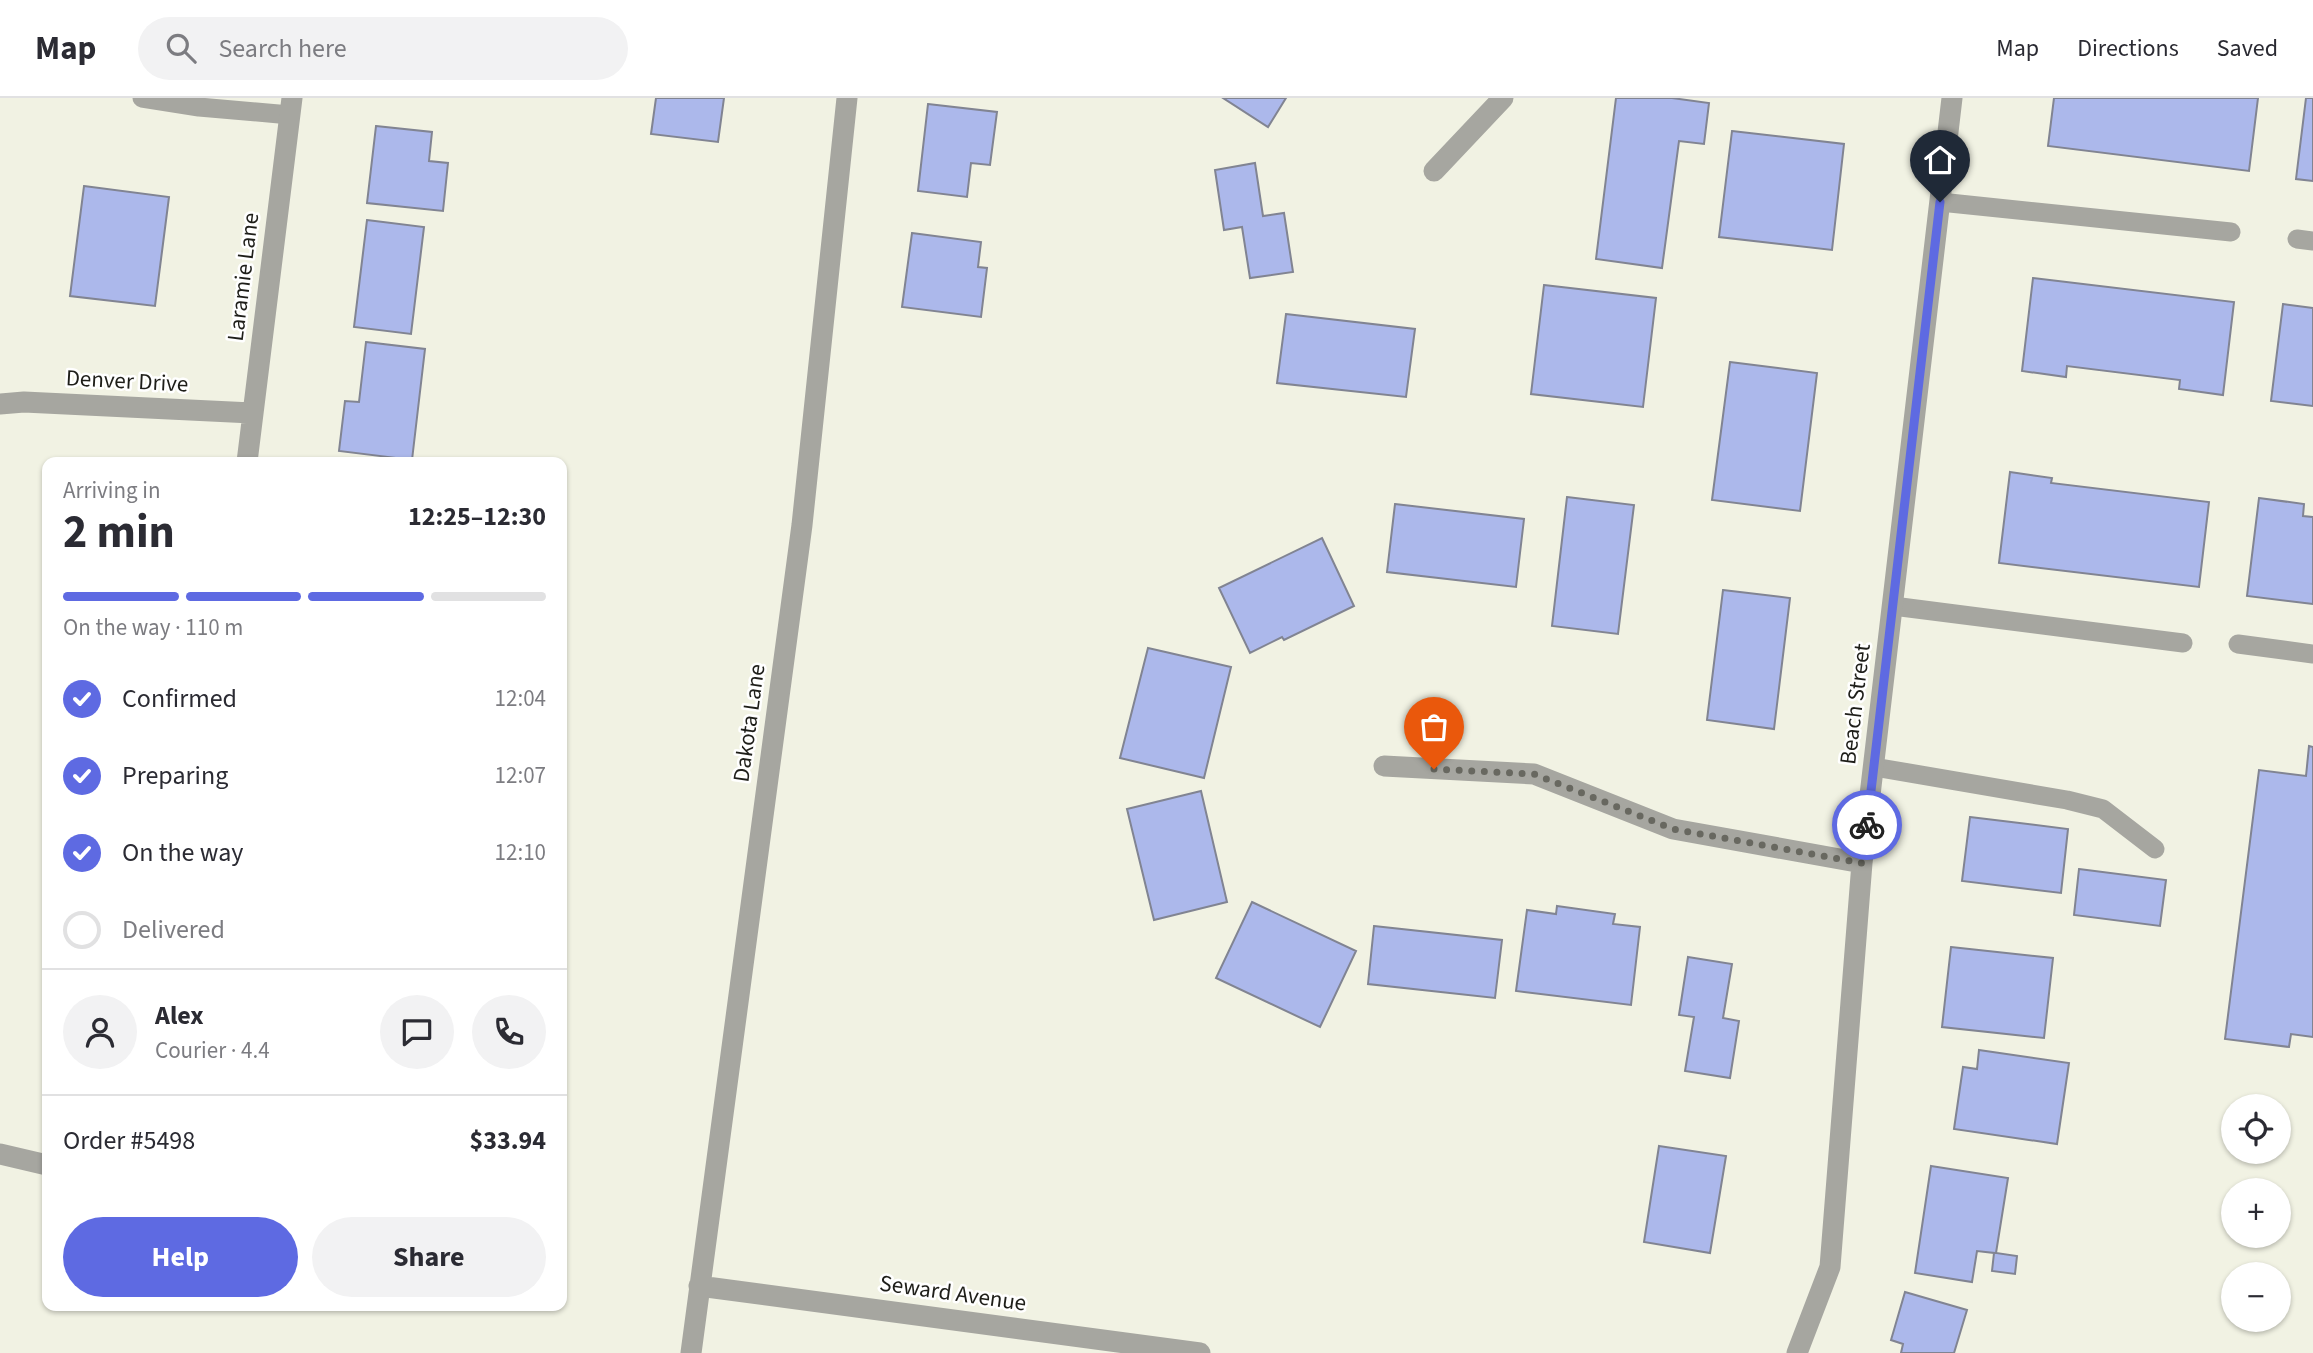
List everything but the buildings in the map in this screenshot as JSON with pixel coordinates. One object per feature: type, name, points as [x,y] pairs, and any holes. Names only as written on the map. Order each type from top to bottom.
[{"type":"street","name":"Dakota Lane","points":[[691,1353],[802,526],[847,98]]},
{"type":"street","points":[[1434,171],[1503,98]]},
{"type":"street","name":"Beach Street","points":[[1797,1353],[1830,1267],[1862,863],[1952,98]]},
{"type":"street","name":"Laramie Lane","points":[[248,457],[291,106]]},
{"type":"street","name":"Denver Drive","points":[[0,404],[24,402],[252,413]]},
{"type":"street","points":[[1384,766],[1534,774],[1673,829],[1862,863]]},
{"type":"street","points":[[0,1154],[42,1164]]},
{"type":"street","name":"Seward Avenue","points":[[699,1286],[1200,1353]]},
{"type":"lane","points":[[142,98],[200,107],[291,106]]},
{"type":"lane","points":[[1940,202],[2231,232]]},
{"type":"lane","points":[[1893,606],[2183,643]]},
{"type":"lane","points":[[2238,644],[2313,653]]},
{"type":"lane","points":[[1874,767],[2067,800],[2103,809],[2155,849]]},
{"type":"way so far","points":[[1434,769],[1534,774],[1673,829],[1862,863],[1867,825]]},
{"type":"route","points":[[1867,825],[1940,202]]}]
